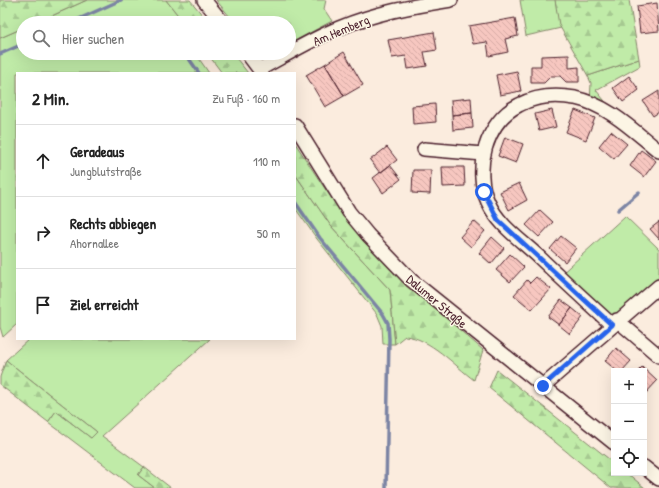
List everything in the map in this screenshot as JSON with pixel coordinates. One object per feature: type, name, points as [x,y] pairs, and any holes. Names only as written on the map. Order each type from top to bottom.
[{"type":"street","points":[[204,0],[217,16]]},
{"type":"street","name":"Am Hemberg","points":[[296,51],[326,34],[351,23],[387,12],[451,0]]},
{"type":"street","points":[[252,60],[261,71]]},
{"type":"street","name":"Am Hemberg","points":[[261,71],[280,60]]},
{"type":"street","points":[[659,151],[606,110],[576,98],[539,98],[519,105],[506,114],[494,130],[483,154],[481,174],[484,192],[498,220],[615,322],[659,356]]},
{"type":"street","name":"Dalumer Straße","points":[[296,127],[349,212],[373,241],[411,280],[611,441]]},
{"type":"street","points":[[424,149],[483,154]]},
{"type":"street","points":[[543,386],[615,322],[659,286]]},
{"type":"street","points":[[647,469],[659,479]]},
{"type":"green space","points":[[0,0],[87,0],[52,16],[16,16],[16,31],[0,38]]},
{"type":"green space","points":[[87,0],[166,0],[179,16],[52,16]]},
{"type":"green space","points":[[166,0],[190,0],[203,16],[179,16]]},
{"type":"green space","points":[[216,0],[326,0],[324,9],[332,21],[296,40],[296,16],[229,16]]},
{"type":"green space","points":[[520,0],[556,0],[561,28],[526,36]]},
{"type":"green space","points":[[555,0],[629,0],[639,59],[588,76],[559,25]]},
{"type":"green space","points":[[16,31],[16,60],[200,60],[208,72],[16,72],[16,325],[3,337],[0,327],[0,38]]},
{"type":"green space","points":[[639,59],[640,66],[596,90],[620,120],[590,103],[591,83],[588,76]]},
{"type":"green space","points":[[212,60],[238,60],[247,72],[221,72]]},
{"type":"green space","points":[[296,145],[327,192],[362,238],[390,268],[420,296],[483,350],[474,380],[441,353],[424,342],[405,336],[395,344],[390,290],[331,226],[296,175]]},
{"type":"green space","points":[[296,175],[331,226],[390,290],[395,344],[383,344],[382,326],[377,314],[317,239],[296,209]]},
{"type":"green space","points":[[625,216],[659,249],[659,279],[608,321],[559,276]]},
{"type":"green space","points":[[28,340],[209,340],[102,436],[144,467],[138,475],[155,488],[135,488],[48,422],[56,411],[91,438],[97,432],[6,360]]},
{"type":"green space","points":[[6,360],[97,432],[91,438],[56,411],[48,422],[0,385],[0,377]]},
{"type":"green space","points":[[497,370],[611,461],[611,476],[631,476],[645,488],[611,488],[489,388]]},
{"type":"green space","points":[[144,467],[171,488],[155,488],[138,475]]},
{"type":"building","points":[[657,3],[659,31],[640,33],[637,6]]},
{"type":"building","points":[[515,18],[518,36],[505,39],[508,52],[489,56],[487,42],[473,44],[469,26]]},
{"type":"building","points":[[434,32],[437,50],[424,52],[427,66],[408,69],[406,56],[392,58],[388,40]]},
{"type":"building","points":[[344,52],[363,85],[344,96],[325,64]]},
{"type":"building","points":[[569,55],[569,68],[579,67],[579,82],[566,82],[560,76],[551,76],[544,83],[531,83],[531,66],[541,66],[541,56]]},
{"type":"building","points":[[325,64],[344,96],[325,107],[306,75]]},
{"type":"building","points":[[517,71],[521,91],[500,95],[496,75]]},
{"type":"building","points":[[629,76],[639,90],[623,102],[613,88]]},
{"type":"building","points":[[659,91],[659,112],[653,116],[643,101]]},
{"type":"building","points":[[471,98],[472,113],[452,115],[451,100]]},
{"type":"building","points":[[435,104],[436,122],[413,124],[412,106]]},
{"type":"building","points":[[552,110],[556,127],[539,131],[535,114]]},
{"type":"building","points":[[575,110],[595,118],[586,140],[566,132]]},
{"type":"building","points":[[472,113],[473,128],[453,130],[452,115]]},
{"type":"building","points":[[611,131],[627,144],[614,159],[599,146]]},
{"type":"building","points":[[505,137],[523,144],[516,163],[498,156]]},
{"type":"building","points":[[387,147],[397,160],[380,173],[370,160]]},
{"type":"building","points":[[641,150],[656,161],[644,177],[630,166]]},
{"type":"building","points":[[390,165],[401,179],[383,193],[373,178]]},
{"type":"building","points":[[442,167],[464,167],[465,186],[443,187]]},
{"type":"building","points":[[413,170],[431,170],[430,194],[412,193]]},
{"type":"building","points":[[519,183],[527,200],[509,210],[500,192]]},
{"type":"building","points":[[540,210],[553,222],[539,237],[526,225]]},
{"type":"building","points":[[474,221],[485,231],[471,247],[460,237]]},
{"type":"building","points":[[659,222],[659,239],[650,229]]},
{"type":"building","points":[[561,236],[576,248],[565,262],[550,249]]},
{"type":"building","points":[[492,237],[504,248],[491,264],[479,253]]},
{"type":"building","points":[[510,254],[524,267],[510,282],[496,270]]},
{"type":"building","points":[[536,277],[551,289],[532,310],[514,295],[527,280],[530,283]]},
{"type":"building","points":[[561,300],[572,308],[559,325],[548,317]]},
{"type":"building","points":[[572,308],[583,317],[570,334],[559,325]]},
{"type":"building","points":[[616,348],[631,361],[625,368],[613,368],[605,361]]},
{"type":"building","points":[[647,372],[657,381],[647,392]]},
{"type":"waterway","points":[[86,16],[121,0]]},
{"type":"waterway","points":[[0,54],[16,47]]},
{"type":"waterway","points":[[190,60],[198,72]]},
{"type":"waterway","points":[[618,210],[639,192]]},
{"type":"waterway","points":[[296,203],[320,238],[383,314],[388,323],[386,488]]},
{"type":"route","points":[[484,192],[498,220],[612,325],[543,386]]}]
